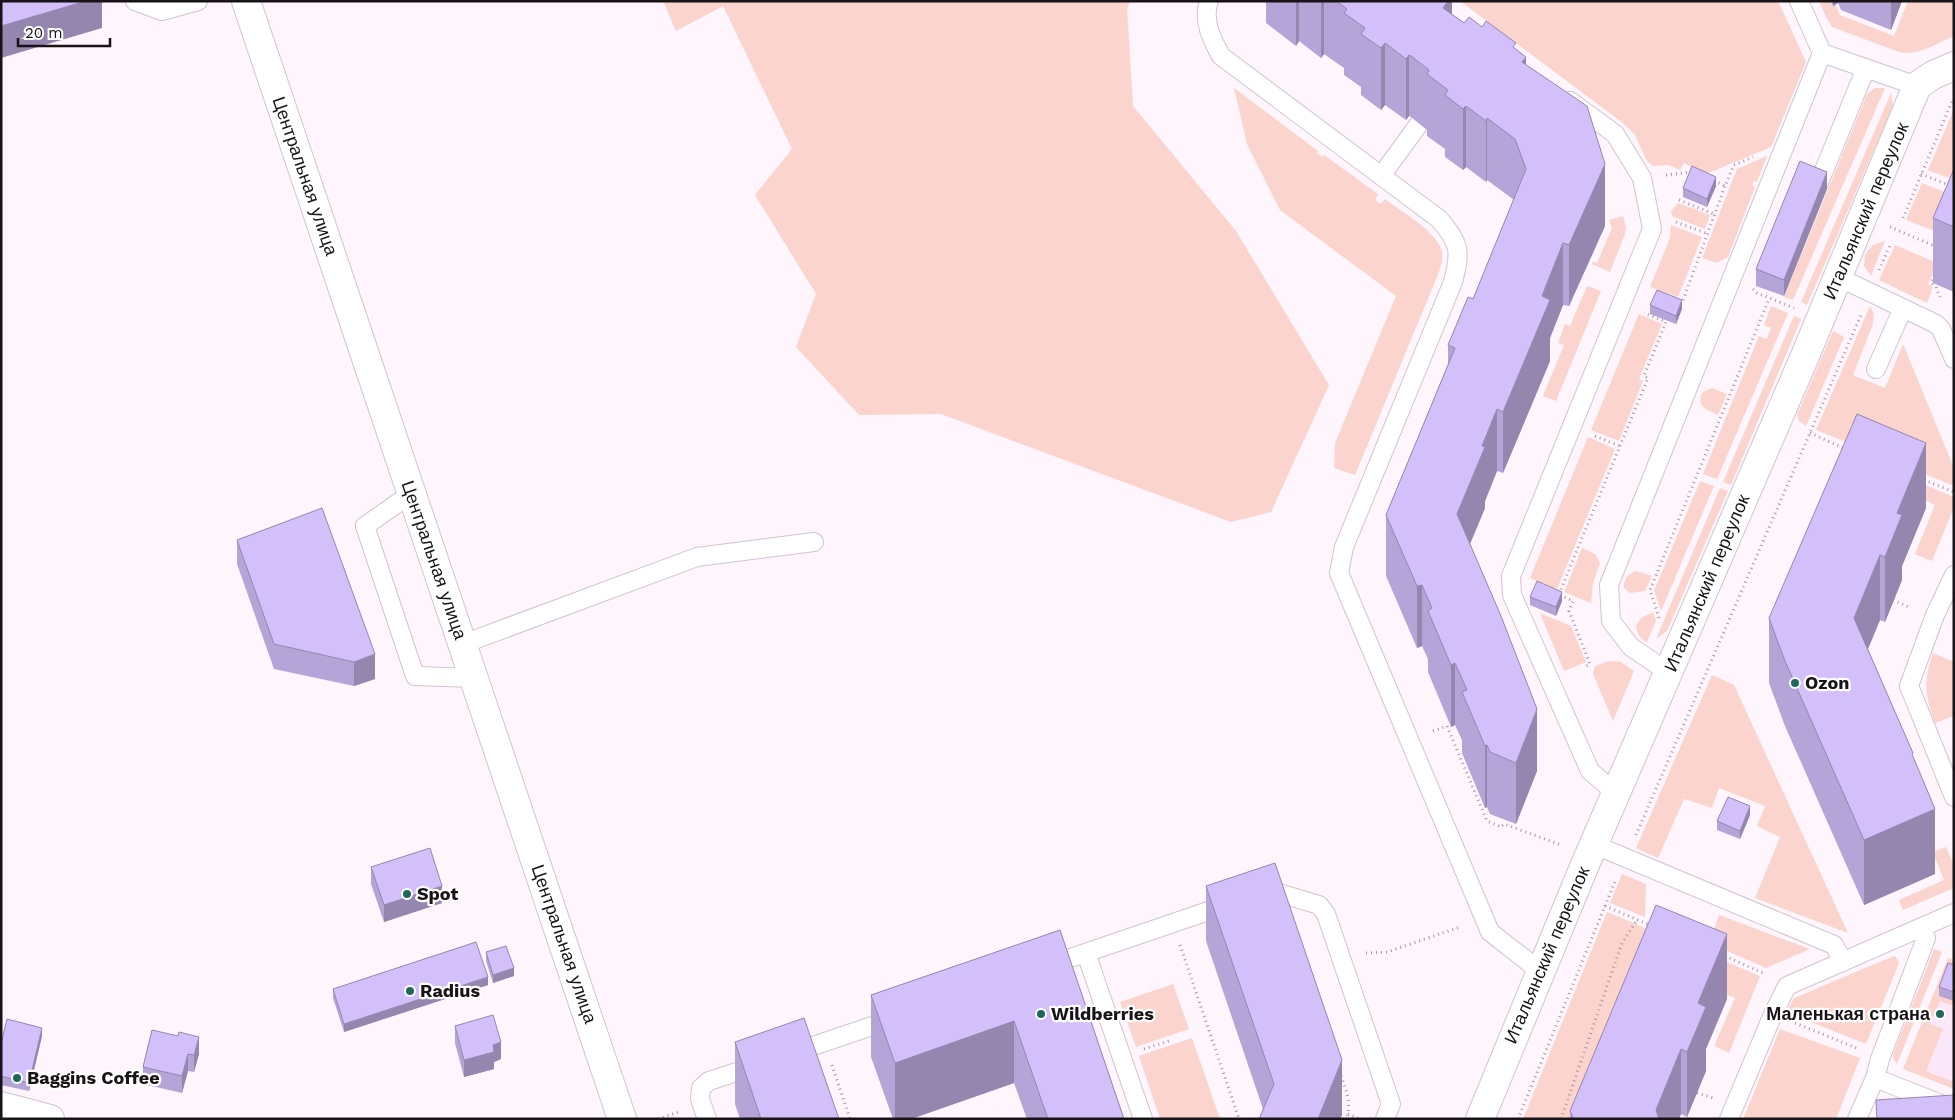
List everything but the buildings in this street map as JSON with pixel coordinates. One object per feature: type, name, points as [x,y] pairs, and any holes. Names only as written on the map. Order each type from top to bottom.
[{"type":"street","name":"Центральная улица","points":[[246,1],[622,1119]]},
{"type":"street","points":[[1917,86],[1932,75],[1954,66]]},
{"type":"street","name":"Итальянский переулок","points":[[1480,1119],[1540,970],[1838,277],[1917,86]]},
{"type":"street","points":[[1,1106],[50,1119]]},
{"type":"lane","points":[[135,1],[162,11],[198,1]]},
{"type":"lane","points":[[1209,1],[1207,7],[1209,34],[1221,56],[1439,219],[1454,236],[1459,259],[1453,282],[1344,547],[1340,572],[1490,932],[1540,970]]},
{"type":"lane","points":[[1668,672],[1631,647],[1611,621],[1609,584],[1822,53],[1799,1]]},
{"type":"lane","points":[[1822,53],[1917,86]]},
{"type":"lane","points":[[1818,185],[1866,68]]},
{"type":"lane","points":[[1553,88],[1616,134],[1642,178],[1652,228],[1511,576],[1512,595],[1590,771],[1616,794]]},
{"type":"lane","points":[[1381,176],[1419,124]]},
{"type":"lane","points":[[1838,277],[1936,324],[1941,329],[1954,359]]},
{"type":"lane","points":[[1876,369],[1903,308]]},
{"type":"lane","points":[[412,493],[364,526],[415,676],[474,678]]},
{"type":"lane","points":[[463,644],[697,557],[814,542]]},
{"type":"lane","points":[[1954,574],[1932,624],[1909,686],[1954,797]]},
{"type":"lane","points":[[1595,845],[1834,945],[1843,962]]},
{"type":"lane","points":[[1029,972],[1269,890],[1319,905],[1326,914],[1391,1104],[1385,1119]]},
{"type":"lane","points":[[1729,1119],[1773,1014],[1787,986],[1954,913]]},
{"type":"lane","points":[[1857,1119],[1875,1078],[1880,1059],[1926,938],[1922,927]]},
{"type":"lane","points":[[1086,952],[1143,1119]]},
{"type":"lane","points":[[707,1119],[700,1099],[701,1088],[709,1081],[908,1013]]},
{"type":"lane","points":[[1875,1078],[1954,1109]]},
{"type":"path","points":[[1903,218],[1954,98]]},
{"type":"path","points":[[1673,300],[1682,304],[1714,214],[1734,165],[1786,144]]},
{"type":"path","points":[[1642,178],[1692,172],[1701,176]]},
{"type":"path","points":[[1921,174],[1954,187]]},
{"type":"path","points":[[1709,179],[1726,186]]},
{"type":"path","points":[[1679,200],[1714,214]]},
{"type":"path","points":[[1864,216],[1944,250]]},
{"type":"path","points":[[1675,222],[1708,234]]},
{"type":"path","points":[[1876,278],[1891,243]]},
{"type":"path","points":[[1938,267],[1931,283],[1936,287],[1943,303]]},
{"type":"path","points":[[1752,283],[1757,293],[1799,310]]},
{"type":"path","points":[[1660,620],[1650,590],[1769,298]]},
{"type":"path","points":[[1635,836],[1865,306]]},
{"type":"path","points":[[1559,595],[1648,378],[1644,376],[1666,322],[1637,310]]},
{"type":"path","points":[[1587,433],[1620,446]]},
{"type":"path","points":[[1810,433],[1854,452]]},
{"type":"path","points":[[1917,478],[1954,492]]},
{"type":"path","points":[[1551,591],[1574,601],[1569,610],[1590,664],[1586,666]]},
{"type":"path","points":[[1893,600],[1915,610]]},
{"type":"path","points":[[1427,734],[1447,726],[1488,821],[1501,827],[1504,824],[1564,846]]},
{"type":"path","points":[[1518,1119],[1618,872]]},
{"type":"path","points":[[1605,906],[1655,927]]},
{"type":"path","points":[[1370,951],[1387,952],[1485,918]]},
{"type":"path","points":[[1561,1119],[1622,943],[1637,920]]},
{"type":"path","points":[[1172,923],[1239,1119]]},
{"type":"path","points":[[1720,953],[1765,974]]},
{"type":"path","points":[[1792,1022],[1863,1051]]},
{"type":"path","points":[[824,1042],[850,1119]]},
{"type":"path","points":[[1340,1071],[1349,1098],[1346,1119]]},
{"type":"path","points":[[1697,1092],[1716,1100]]},
{"type":"path","points":[[1348,1114],[1360,1119]]},
{"type":"shaded area","points":[[663,1],[1131,1],[1127,8],[1133,106],[1236,231],[1329,385],[1271,512],[1231,522],[941,414],[859,415],[796,347],[816,294],[755,195],[792,149],[723,6],[676,31]]},
{"type":"shaded area","points":[[1460,1],[1778,1],[1806,62],[1771,147],[1706,174],[1684,163],[1680,170],[1668,165],[1653,166],[1647,161],[1635,135],[1623,123]]},
{"type":"shaded area","points":[[1819,1],[1834,1],[1840,15],[1894,36],[1908,1],[1954,1],[1954,36],[1920,51],[1913,53],[1899,52],[1832,27]]},
{"type":"shaded area","points":[[1234,88],[1318,151],[1317,153],[1322,157],[1324,155],[1378,194],[1375,200],[1381,204],[1385,199],[1427,230],[1439,245],[1442,253],[1439,272],[1355,475],[1334,468],[1335,443],[1396,296],[1280,210],[1247,144]]},
{"type":"shaded area","points":[[1875,88],[1885,88],[1793,300],[1784,297],[1867,94]]},
{"type":"shaded area","points":[[1891,93],[1893,106],[1807,305],[1801,302]]},
{"type":"shaded area","points":[[1954,109],[1954,180],[1928,170]]},
{"type":"shaded area","points":[[1767,156],[1757,182],[1754,181],[1752,185],[1755,187],[1728,257],[1717,263],[1702,258],[1737,169]]},
{"type":"shaded area","points":[[1922,183],[1954,196],[1948,236],[1906,220]]},
{"type":"shaded area","points":[[1678,203],[1710,215],[1705,229],[1672,216],[1671,211]]},
{"type":"shaded area","points":[[1623,216],[1626,228],[1625,234],[1610,272],[1592,264],[1592,262],[1597,263],[1612,228],[1609,220]]},
{"type":"shaded area","points":[[1671,225],[1702,237],[1678,297],[1650,287],[1670,238]]},
{"type":"shaded area","points":[[1885,241],[1871,276],[1864,266],[1865,254],[1873,245]]},
{"type":"shaded area","points":[[1895,245],[1937,263],[1928,284],[1933,287],[1927,303],[1879,280]]},
{"type":"shaded area","points":[[1587,286],[1601,291],[1556,401],[1543,396],[1564,345],[1558,343],[1565,324],[1570,326]]},
{"type":"shaded area","points":[[1771,306],[1788,313],[1717,479],[1703,474],[1759,336],[1767,339],[1771,328],[1764,325]]},
{"type":"shaded area","points":[[1870,306],[1874,314],[1873,324],[1853,375],[1885,388],[1903,344],[1954,468],[1954,486],[1816,430]]},
{"type":"shaded area","points":[[1639,314],[1662,324],[1639,379],[1643,381],[1619,441],[1591,430]]},
{"type":"shaded area","points":[[1794,316],[1801,319],[1731,485],[1723,482]]},
{"type":"shaded area","points":[[1833,331],[1844,337],[1806,426],[1799,421],[1797,415]]},
{"type":"shaded area","points":[[1712,388],[1727,394],[1718,415],[1703,407],[1700,401],[1703,392]]},
{"type":"shaded area","points":[[1588,437],[1615,449],[1557,589],[1530,578]]},
{"type":"shaded area","points":[[1897,473],[1954,497],[1954,507],[1932,561],[1915,554],[1935,505],[1887,483]]},
{"type":"shaded area","points":[[1700,481],[1714,486],[1661,611],[1654,591]]},
{"type":"shaded area","points":[[1720,488],[1728,491],[1667,631],[1656,639]]},
{"type":"shaded area","points":[[1582,548],[1595,554],[1600,563],[1593,583],[1591,603],[1564,592]]},
{"type":"shaded area","points":[[1636,571],[1652,576],[1645,591],[1630,593],[1624,588],[1624,583],[1628,575]]},
{"type":"shaded area","points":[[1653,612],[1656,621],[1647,642],[1639,636],[1636,626],[1641,618]]},
{"type":"shaded area","points":[[1540,613],[1571,626],[1586,662],[1564,671]]},
{"type":"shaded area","points":[[1933,653],[1954,662],[1954,716],[1935,723],[1926,688]]},
{"type":"shaded area","points":[[1609,661],[1621,662],[1634,671],[1613,721],[1593,674],[1595,666]]},
{"type":"shaded area","points":[[1712,675],[1734,685],[1848,933],[1755,898],[1780,837],[1757,826],[1765,806],[1719,788],[1712,808],[1684,799],[1658,858],[1636,848]]},
{"type":"shaded area","points":[[1946,847],[1954,865],[1954,888],[1903,910],[1899,900],[1944,880],[1933,852]]},
{"type":"shaded area","points":[[1622,874],[1646,884],[1645,917],[1610,903]]},
{"type":"shaded area","points":[[1607,912],[1760,976],[1729,1053],[1714,1046],[1735,998],[1651,963],[1588,1119],[1523,1119]]},
{"type":"shaded area","points":[[1719,915],[1810,949],[1766,968],[1709,943]]},
{"type":"shaded area","points":[[1934,949],[1942,952],[1897,1064],[1893,1058],[1894,1052]]},
{"type":"shaded area","points":[[1894,956],[1899,963],[1866,1044],[1786,1012],[1794,998]]},
{"type":"shaded area","points":[[1948,958],[1954,960],[1954,1006],[1940,1001],[1930,1024],[1943,1029],[1926,1071],[1954,1082],[1954,1089],[1903,1069]]},
{"type":"shaded area","name":"Маленькая страна","points":[[1954,962],[1954,1084],[1905,1066]]},
{"type":"shaded area","points":[[1173,984],[1189,1029],[1136,1047],[1120,1002]]},
{"type":"shaded area","points":[[1780,1029],[1860,1058],[1836,1119],[1743,1119]]},
{"type":"shaded area","points":[[1192,1038],[1220,1119],[1160,1119],[1139,1056]]},
{"type":"place","name":"Ozon","points":[[1795,683]]},
{"type":"place","name":"Spot","points":[[407,894]]},
{"type":"place","name":"Radius","points":[[410,991]]},
{"type":"place","name":"Wildberries","points":[[1041,1014]]},
{"type":"place","name":"Маленькая страна","points":[[1940,1014]]},
{"type":"place","name":"Baggins Coffee","points":[[17,1078]]}]
